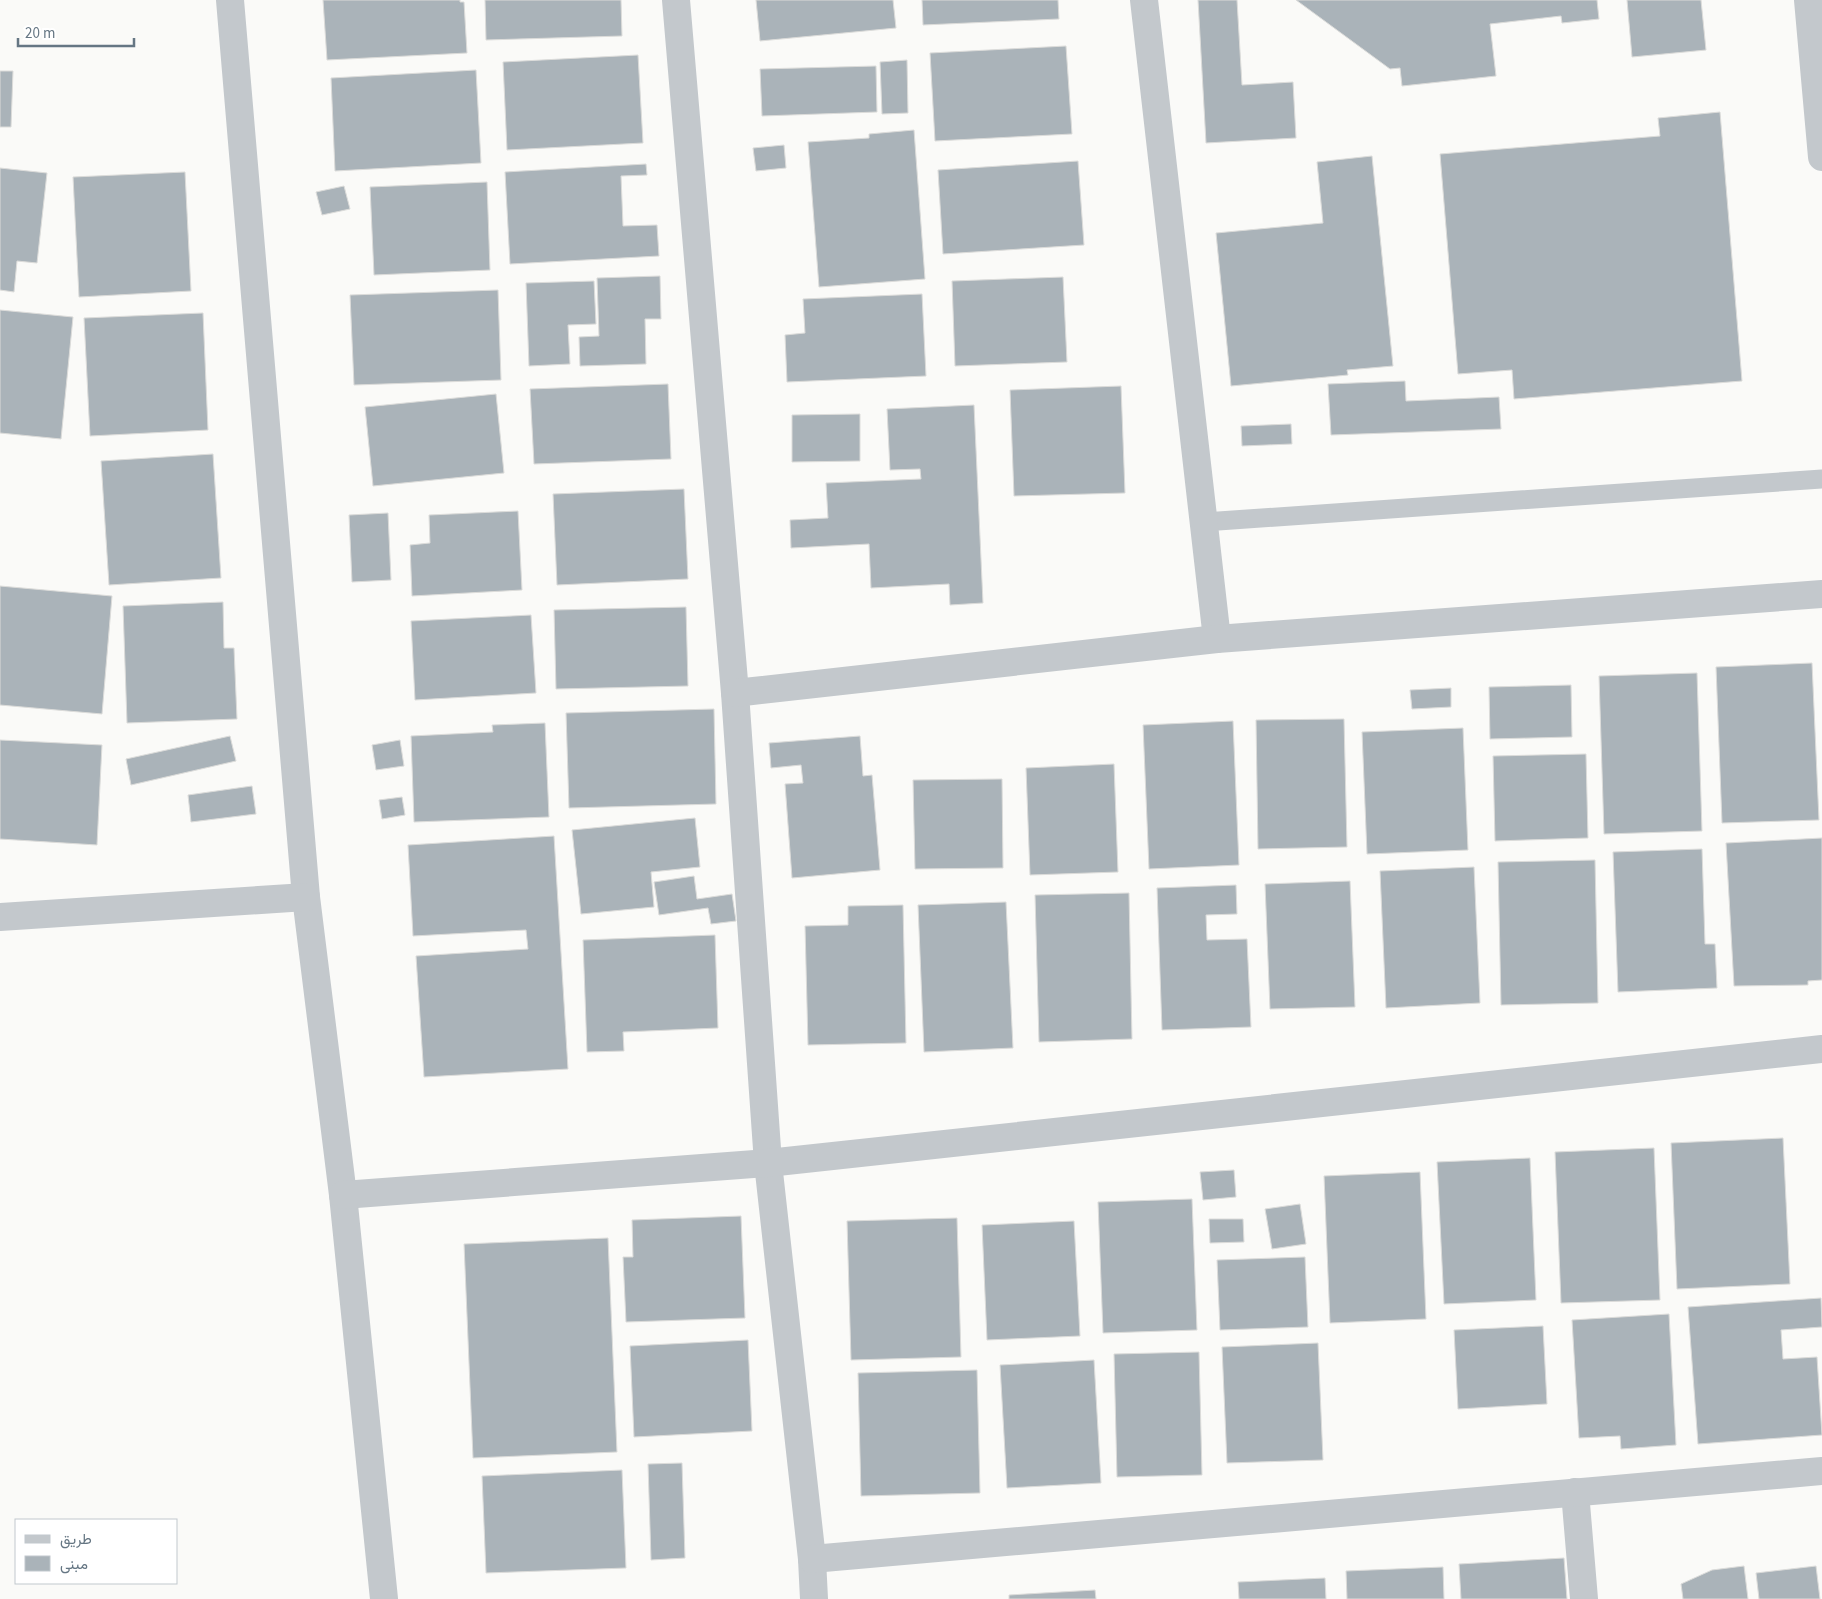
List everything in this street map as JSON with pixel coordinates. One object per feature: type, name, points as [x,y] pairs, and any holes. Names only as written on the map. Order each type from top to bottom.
[{"type":"street","points":[[230,0],[306,897],[343,1195],[384,1599]]},
{"type":"street","points":[[676,0],[735,693],[768,1163],[812,1559],[814,1599]]},
{"type":"street","points":[[1144,0],[1217,638]]},
{"type":"street","points":[[1808,0],[1822,157]]},
{"type":"street","points":[[735,693],[1217,638],[1822,594]]},
{"type":"street","points":[[0,917],[306,897]]},
{"type":"street","points":[[343,1195],[768,1163],[1822,1050]]},
{"type":"street","points":[[812,1559],[1822,1471]]},
{"type":"street","points":[[1575,1492],[1584,1599]]},
{"type":"lane","points":[[1204,522],[1822,479]]},
{"type":"building","points":[[323,0],[460,0],[460,2],[464,2],[467,53],[327,60]]},
{"type":"building","points":[[485,0],[621,0],[622,36],[486,40]]},
{"type":"building","points":[[756,0],[893,0],[896,28],[760,41]]},
{"type":"building","points":[[922,0],[1058,0],[1059,19],[923,25]]},
{"type":"building","points":[[1198,0],[1237,0],[1242,85],[1293,82],[1296,138],[1206,143]]},
{"type":"building","points":[[1296,0],[1597,0],[1599,19],[1562,23],[1561,16],[1490,24],[1496,76],[1402,86],[1400,68],[1390,69]]},
{"type":"building","points":[[1627,0],[1701,0],[1706,50],[1632,57]]},
{"type":"building","points":[[1066,46],[1072,134],[935,141],[930,53]]},
{"type":"building","points":[[638,55],[643,143],[507,150],[503,62]]},
{"type":"building","points":[[907,60],[908,113],[882,114],[880,62]]},
{"type":"building","points":[[876,66],[877,112],[762,116],[760,69]]},
{"type":"building","points":[[476,70],[481,163],[335,171],[331,78]]},
{"type":"building","points":[[0,71],[13,71],[11,127],[0,127]]},
{"type":"building","points":[[1720,112],[1742,381],[1514,399],[1512,370],[1458,374],[1440,154],[1660,136],[1658,118]]},
{"type":"building","points":[[914,130],[925,279],[819,287],[808,142],[869,138],[869,134]]},
{"type":"building","points":[[784,145],[786,168],[756,171],[753,148]]},
{"type":"building","points":[[1372,156],[1393,366],[1347,370],[1348,375],[1231,386],[1216,233],[1323,223],[1317,162]]},
{"type":"building","points":[[1078,161],[1084,245],[943,254],[938,170]]},
{"type":"building","points":[[646,164],[647,175],[621,176],[623,226],[657,225],[659,256],[510,264],[505,172]]},
{"type":"building","points":[[0,168],[47,173],[37,263],[17,261],[14,292],[0,290]]},
{"type":"building","points":[[185,172],[191,291],[79,297],[73,177]]},
{"type":"building","points":[[487,182],[490,270],[374,275],[370,187]]},
{"type":"building","points":[[344,186],[350,209],[322,215],[316,192]]},
{"type":"building","points":[[660,276],[661,319],[645,319],[646,364],[580,366],[579,337],[599,336],[597,278]]},
{"type":"building","points":[[1063,277],[1067,362],[955,366],[952,281]]},
{"type":"building","points":[[594,281],[596,324],[568,325],[570,364],[529,366],[526,283]]},
{"type":"building","points":[[498,290],[501,380],[354,385],[350,295]]},
{"type":"building","points":[[922,294],[926,376],[787,382],[785,335],[805,333],[803,299]]},
{"type":"building","points":[[0,310],[73,317],[61,439],[0,433]]},
{"type":"building","points":[[203,313],[208,430],[90,436],[84,318]]},
{"type":"building","points":[[1405,381],[1406,401],[1499,397],[1501,429],[1331,435],[1328,384]]},
{"type":"building","points":[[668,384],[671,459],[534,464],[530,389]]},
{"type":"building","points":[[1121,386],[1125,493],[1014,496],[1010,390]]},
{"type":"building","points":[[496,394],[504,473],[373,486],[365,407]]},
{"type":"building","points":[[974,405],[983,603],[950,605],[949,584],[871,588],[869,544],[791,548],[790,520],[828,518],[826,483],[921,479],[920,469],[890,470],[887,409]]},
{"type":"building","points":[[860,414],[860,461],[792,462],[792,415]]},
{"type":"building","points":[[1291,424],[1292,444],[1242,446],[1241,426]]},
{"type":"building","points":[[213,454],[221,578],[109,585],[101,461]]},
{"type":"building","points":[[684,489],[688,579],[557,585],[553,494]]},
{"type":"building","points":[[518,511],[522,590],[412,596],[410,545],[430,543],[429,515]]},
{"type":"building","points":[[388,513],[391,580],[352,582],[349,515]]},
{"type":"building","points":[[0,586],[112,596],[102,714],[0,705]]},
{"type":"building","points":[[223,602],[224,648],[234,648],[237,719],[127,723],[123,606]]},
{"type":"building","points":[[686,607],[688,686],[556,689],[554,610]]},
{"type":"building","points":[[531,615],[536,693],[415,700],[411,621]]},
{"type":"building","points":[[1812,663],[1819,820],[1722,823],[1716,667]]},
{"type":"building","points":[[1697,673],[1702,831],[1604,834],[1599,676]]},
{"type":"building","points":[[1571,685],[1572,737],[1490,739],[1489,687]]},
{"type":"building","points":[[1451,688],[1451,707],[1412,709],[1410,690]]},
{"type":"building","points":[[714,709],[716,804],[569,808],[566,713]]},
{"type":"building","points":[[1344,719],[1347,847],[1258,849],[1256,720]]},
{"type":"building","points":[[1233,721],[1239,865],[1149,869],[1143,725]]},
{"type":"building","points":[[545,723],[549,817],[414,822],[411,736],[493,732],[492,725]]},
{"type":"building","points":[[1463,728],[1468,850],[1367,854],[1362,732]]},
{"type":"building","points":[[230,736],[236,761],[131,785],[126,759]]},
{"type":"building","points":[[860,736],[863,776],[872,775],[880,870],[792,878],[785,784],[803,783],[801,765],[771,768],[769,743]]},
{"type":"building","points":[[0,740],[102,745],[97,845],[0,839]]},
{"type":"building","points":[[400,740],[404,766],[376,770],[372,745]]},
{"type":"building","points":[[1586,754],[1588,838],[1495,841],[1493,756]]},
{"type":"building","points":[[1114,764],[1118,872],[1030,875],[1026,768]]},
{"type":"building","points":[[1002,779],[1003,868],[915,869],[913,780]]},
{"type":"building","points":[[252,786],[256,814],[191,822],[188,795]]},
{"type":"building","points":[[402,797],[405,815],[382,819],[379,800]]},
{"type":"building","points":[[695,818],[700,867],[651,872],[654,907],[581,914],[572,830]]},
{"type":"building","points":[[554,836],[568,1069],[424,1077],[416,956],[528,949],[526,930],[413,936],[408,845]]},
{"type":"building","points":[[1822,838],[1822,980],[1808,981],[1808,985],[1734,986],[1726,843]]},
{"type":"building","points":[[1702,849],[1705,944],[1715,944],[1717,988],[1618,992],[1613,852]]},
{"type":"building","points":[[1595,860],[1598,1003],[1501,1005],[1498,862]]},
{"type":"building","points":[[1474,867],[1480,1003],[1386,1008],[1380,871]]},
{"type":"building","points":[[694,876],[697,899],[732,894],[736,921],[711,924],[708,908],[659,915],[654,882]]},
{"type":"building","points":[[1350,881],[1355,1007],[1270,1009],[1265,884]]},
{"type":"building","points":[[1236,885],[1237,914],[1206,915],[1207,940],[1247,939],[1251,1027],[1162,1030],[1157,888]]},
{"type":"building","points":[[1129,893],[1132,1039],[1039,1042],[1035,895]]},
{"type":"building","points":[[1006,902],[1013,1048],[924,1052],[918,905]]},
{"type":"building","points":[[903,905],[906,1043],[808,1045],[805,926],[848,925],[848,906]]},
{"type":"building","points":[[715,935],[718,1028],[623,1032],[624,1051],[587,1052],[583,940]]},
{"type":"building","points":[[1783,1138],[1790,1284],[1677,1289],[1671,1143]]},
{"type":"building","points":[[1654,1148],[1660,1300],[1561,1303],[1555,1152]]},
{"type":"building","points":[[1530,1158],[1536,1300],[1444,1304],[1437,1162]]},
{"type":"building","points":[[1234,1170],[1236,1197],[1203,1200],[1200,1172]]},
{"type":"building","points":[[1420,1172],[1426,1319],[1330,1323],[1324,1176]]},
{"type":"building","points":[[1192,1199],[1197,1330],[1103,1333],[1098,1202]]},
{"type":"building","points":[[1300,1204],[1306,1244],[1272,1249],[1265,1209]]},
{"type":"building","points":[[741,1216],[745,1318],[626,1322],[623,1257],[633,1257],[632,1220]]},
{"type":"building","points":[[957,1218],[961,1357],[851,1360],[847,1221]]},
{"type":"building","points":[[1209,1219],[1243,1219],[1244,1242],[1210,1243]]},
{"type":"building","points":[[1074,1221],[1080,1336],[987,1340],[982,1225]]},
{"type":"building","points":[[608,1238],[617,1452],[473,1458],[464,1244]]},
{"type":"building","points":[[1305,1257],[1308,1327],[1220,1330],[1217,1260]]},
{"type":"building","points":[[1821,1298],[1822,1327],[1781,1330],[1783,1359],[1817,1357],[1822,1435],[1698,1444],[1688,1307]]},
{"type":"building","points":[[1669,1314],[1676,1445],[1621,1449],[1620,1436],[1579,1438],[1572,1320]]},
{"type":"building","points":[[1543,1326],[1547,1404],[1458,1409],[1454,1330]]},
{"type":"building","points":[[748,1340],[752,1431],[634,1437],[630,1346]]},
{"type":"building","points":[[1318,1343],[1323,1460],[1227,1463],[1222,1347]]},
{"type":"building","points":[[1199,1352],[1202,1475],[1117,1477],[1114,1354]]},
{"type":"building","points":[[1094,1360],[1101,1483],[1007,1488],[1000,1365]]},
{"type":"building","points":[[977,1370],[980,1493],[861,1496],[858,1373]]},
{"type":"building","points":[[682,1463],[685,1558],[651,1560],[648,1464]]},
{"type":"building","points":[[622,1470],[626,1568],[486,1573],[482,1476]]},
{"type":"building","points":[[1564,1558],[1567,1599],[1461,1599],[1459,1564]]},
{"type":"building","points":[[1744,1566],[1748,1599],[1683,1599],[1681,1584],[1712,1570]]},
{"type":"building","points":[[1816,1566],[1820,1599],[1759,1599],[1756,1573]]},
{"type":"building","points":[[1443,1567],[1444,1599],[1347,1599],[1346,1571]]},
{"type":"building","points":[[1325,1578],[1326,1599],[1239,1599],[1238,1582]]},
{"type":"building","points":[[1095,1590],[1096,1599],[1009,1599],[1009,1595]]}]
